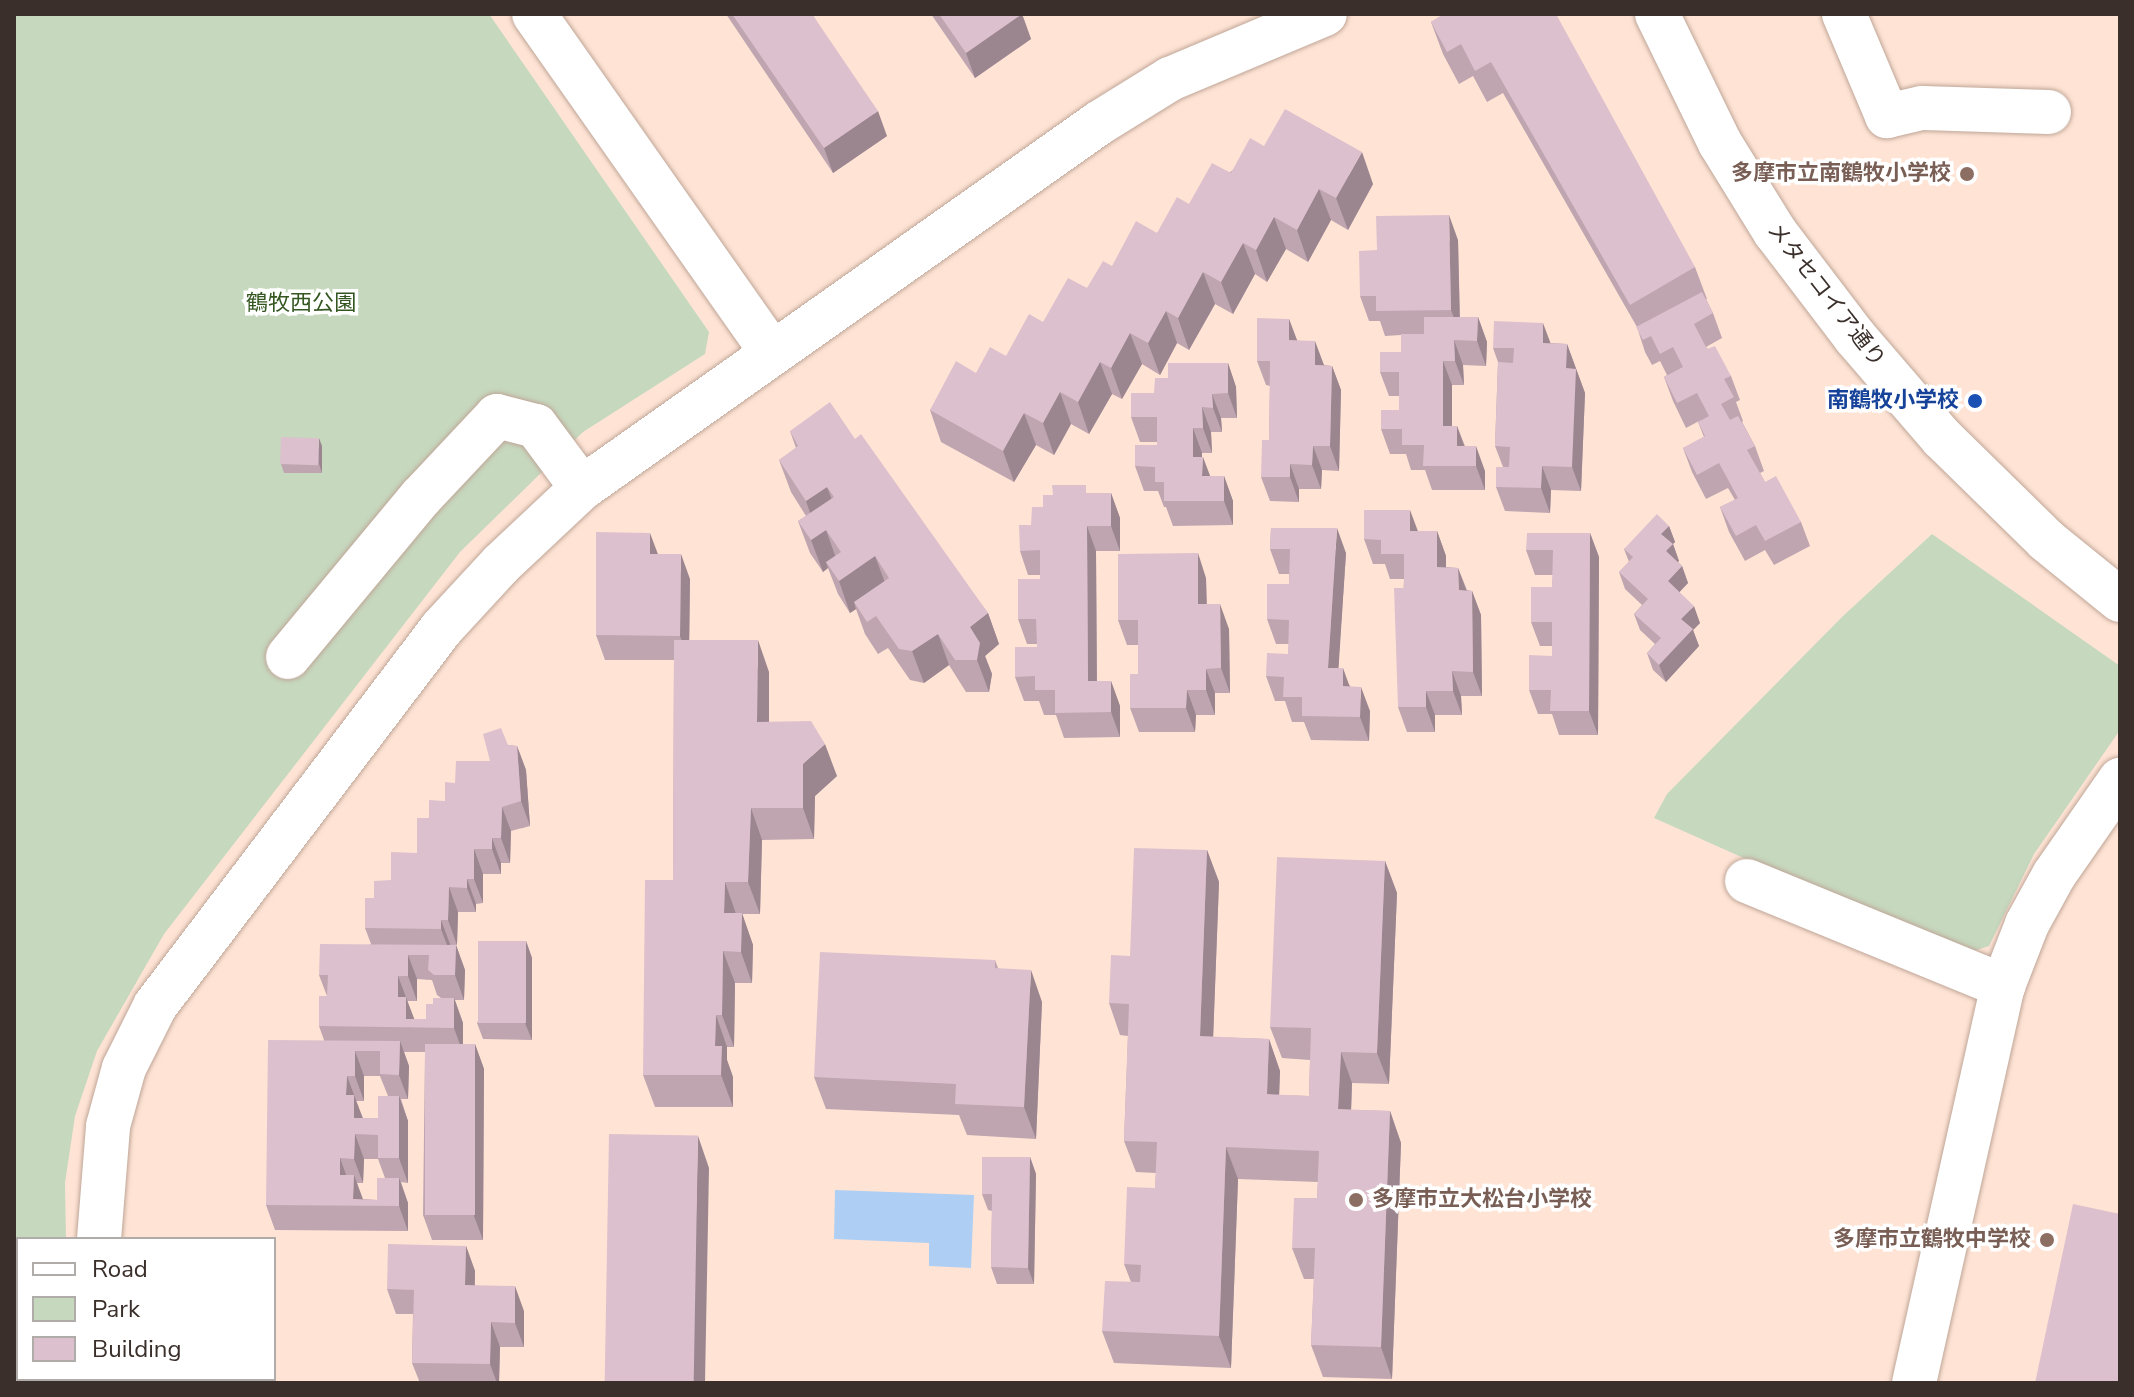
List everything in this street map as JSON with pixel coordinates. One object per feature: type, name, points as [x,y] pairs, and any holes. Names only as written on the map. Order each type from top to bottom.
[{"type":"street","points":[[534,14],[771,351]]},
{"type":"street","points":[[99,1237],[108,1126],[124,1068],[155,1006],[441,629],[582,488],[771,351],[1170,79],[1325,14]]},
{"type":"street","name":"メタセコイア通り","points":[[1657,14],[1720,143],[1775,232],[1855,337],[1942,438],[2046,540],[2120,600]]},
{"type":"street","points":[[1849,18],[1887,116],[1922,108],[2049,112]]},
{"type":"street","points":[[288,657],[421,497],[497,416],[536,426],[582,488]]},
{"type":"street","points":[[1914,1383],[2003,986],[2027,924],[2054,875],[2120,780]]},
{"type":"street","points":[[1747,881],[2003,986]]},
{"type":"green space","name":"鶴牧西公園","points":[[14,14],[489,14],[709,332],[705,354],[583,432],[460,552],[164,934],[97,1051],[75,1116],[65,1183],[66,1237],[16,1237],[16,1381],[93,1383],[14,1383]]},
{"type":"green space","points":[[1932,534],[2120,666],[2120,730],[2034,854],[1989,946],[1961,955],[1654,818],[1667,794],[1843,616]]},
{"type":"water","points":[[835,1190],[974,1195],[971,1268],[929,1266],[929,1243],[834,1239]]},
{"type":"building","points":[[732,14],[812,14],[878,111],[824,148]]},
{"type":"building","points":[[939,14],[1022,14],[966,53]]},
{"type":"building","points":[[1444,14],[1556,14],[1695,267],[1630,305],[1491,62],[1475,71],[1461,44],[1447,52],[1431,22]]},
{"type":"building","points":[[1285,109],[1362,152],[1336,198],[1319,189],[1297,230],[1274,217],[1256,250],[1243,243],[1221,282],[1203,272],[1178,318],[1166,311],[1148,343],[1130,333],[1111,368],[1100,362],[1078,402],[1060,392],[1043,423],[1024,413],[1003,451],[930,410],[956,361],[976,373],[990,347],[1006,356],[1029,314],[1043,322],[1068,278],[1087,288],[1103,261],[1112,266],[1136,221],[1157,233],[1177,197],[1189,204],[1212,163],[1231,173],[1250,138],[1264,146]]},
{"type":"building","points":[[1449,215],[1451,310],[1376,311],[1376,296],[1360,296],[1359,251],[1377,250],[1376,216]]},
{"type":"building","points":[[1702,292],[1713,313],[1694,324],[1707,349],[1715,346],[1731,376],[1724,379],[1734,397],[1721,404],[1730,420],[1738,416],[1755,446],[1747,450],[1765,482],[1776,476],[1801,522],[1765,541],[1756,525],[1736,536],[1720,507],[1738,498],[1719,463],[1697,475],[1683,448],[1705,436],[1698,422],[1709,416],[1697,393],[1677,403],[1664,377],[1683,367],[1673,347],[1660,354],[1651,336],[1643,340],[1636,327]]},
{"type":"building","points":[[1424,317],[1478,317],[1477,341],[1454,340],[1455,361],[1443,361],[1443,426],[1457,426],[1457,446],[1476,446],[1476,466],[1423,466],[1424,445],[1402,445],[1402,429],[1381,429],[1381,410],[1399,410],[1399,372],[1380,372],[1380,352],[1401,352],[1401,334],[1424,334]]},
{"type":"building","points":[[1257,318],[1289,319],[1289,340],[1315,341],[1315,365],[1332,366],[1330,446],[1313,446],[1312,465],[1290,464],[1290,477],[1261,477],[1262,440],[1269,440],[1270,361],[1257,361]]},
{"type":"building","points":[[1494,321],[1543,323],[1543,343],[1567,344],[1566,368],[1576,369],[1572,467],[1542,466],[1541,488],[1496,487],[1496,467],[1509,467],[1510,447],[1495,446],[1498,362],[1513,363],[1514,348],[1493,348]]},
{"type":"building","points":[[1168,363],[1228,363],[1228,393],[1212,394],[1213,408],[1202,407],[1203,428],[1193,428],[1193,457],[1203,457],[1202,476],[1224,476],[1224,501],[1164,501],[1164,482],[1155,482],[1155,467],[1135,466],[1135,445],[1157,445],[1157,417],[1131,417],[1131,393],[1154,393],[1155,378],[1168,378]]},
{"type":"building","points":[[830,402],[855,439],[861,434],[988,613],[970,627],[980,643],[977,660],[955,660],[938,634],[912,651],[899,649],[876,616],[867,622],[854,602],[889,578],[875,556],[839,581],[826,562],[841,552],[826,530],[811,540],[798,521],[834,497],[827,487],[806,501],[779,460],[798,446],[790,431]]},
{"type":"building","points":[[281,437],[319,438],[318,465],[280,464]]},
{"type":"building","points":[[1052,485],[1086,485],[1086,493],[1111,493],[1111,526],[1087,526],[1088,681],[1111,681],[1111,712],[1055,713],[1055,690],[1035,690],[1035,676],[1015,677],[1015,647],[1037,647],[1036,619],[1018,619],[1018,579],[1040,579],[1040,550],[1020,551],[1019,525],[1031,525],[1032,507],[1043,507],[1043,495],[1053,495]]},
{"type":"building","points":[[1364,510],[1410,510],[1410,531],[1437,531],[1437,567],[1458,568],[1459,590],[1472,591],[1473,672],[1452,671],[1453,691],[1426,691],[1426,707],[1398,707],[1394,588],[1404,588],[1404,554],[1381,554],[1381,540],[1364,539]]},
{"type":"building","points":[[1657,514],[1669,526],[1661,534],[1673,544],[1666,551],[1682,566],[1668,581],[1694,606],[1681,619],[1693,629],[1659,665],[1647,653],[1661,638],[1634,614],[1648,599],[1619,572],[1633,557],[1624,549]]},
{"type":"building","points":[[1271,528],[1337,528],[1328,668],[1343,668],[1343,686],[1361,687],[1360,717],[1302,716],[1302,697],[1283,697],[1284,677],[1266,676],[1267,653],[1288,654],[1289,620],[1267,619],[1267,584],[1289,584],[1290,549],[1270,549]]},
{"type":"building","points":[[596,532],[650,533],[650,554],[681,554],[680,636],[596,635]]},
{"type":"building","points":[[1527,533],[1590,533],[1589,711],[1550,711],[1551,690],[1529,690],[1529,655],[1552,656],[1552,622],[1531,622],[1531,587],[1552,587],[1553,550],[1526,550]]},
{"type":"building","points":[[1198,553],[1198,604],[1220,604],[1221,668],[1206,669],[1206,690],[1187,690],[1186,708],[1130,708],[1130,674],[1138,674],[1138,620],[1118,620],[1118,554]]},
{"type":"building","points":[[674,640],[758,640],[757,722],[811,721],[825,744],[803,764],[803,808],[751,808],[748,882],[725,882],[724,913],[742,913],[741,952],[723,951],[722,1015],[716,1015],[715,1046],[722,1046],[721,1075],[643,1075],[645,880],[673,880]]},
{"type":"building","points":[[501,728],[508,745],[517,746],[521,801],[502,807],[501,838],[492,838],[492,849],[474,849],[474,879],[467,879],[467,888],[449,887],[448,920],[441,920],[441,929],[365,928],[365,898],[374,898],[374,881],[391,880],[391,852],[417,853],[417,818],[429,818],[429,800],[445,801],[445,782],[455,783],[456,761],[490,761],[483,734]]},
{"type":"building","points":[[1134,848],[1207,850],[1200,1036],[1269,1039],[1267,1094],[1309,1096],[1311,1028],[1270,1027],[1277,857],[1385,861],[1377,1053],[1341,1052],[1338,1109],[1390,1111],[1381,1347],[1311,1345],[1315,1248],[1292,1248],[1294,1198],[1317,1198],[1319,1151],[1226,1147],[1219,1336],[1102,1331],[1105,1281],[1140,1282],[1141,1265],[1124,1264],[1127,1187],[1155,1188],[1157,1142],[1124,1141],[1129,1004],[1109,1003],[1111,955],[1130,956]]},
{"type":"building","points":[[478,941],[526,941],[526,1023],[478,1023]]},
{"type":"building","points":[[320,944],[456,945],[455,975],[434,975],[428,970],[429,955],[408,955],[408,976],[398,976],[398,997],[406,997],[406,1019],[426,1019],[426,1004],[433,1004],[433,998],[454,998],[454,1028],[319,1026],[319,996],[327,996],[328,975],[319,975]]},
{"type":"building","points":[[820,952],[995,960],[995,968],[1031,970],[1024,1107],[955,1104],[956,1084],[814,1077]]},
{"type":"building","points":[[268,1040],[400,1041],[399,1075],[380,1074],[380,1051],[355,1051],[355,1076],[347,1076],[346,1095],[354,1095],[354,1118],[378,1118],[378,1096],[399,1096],[399,1158],[378,1158],[378,1135],[355,1134],[354,1159],[340,1158],[340,1175],[354,1175],[353,1199],[377,1200],[377,1178],[399,1178],[399,1206],[266,1205]]},
{"type":"building","points":[[425,1044],[475,1044],[475,1215],[425,1215]]},
{"type":"building","points":[[609,1134],[698,1136],[694,1383],[605,1382]]},
{"type":"building","points":[[982,1157],[1030,1157],[1028,1268],[991,1267],[992,1194],[982,1194]]},
{"type":"building","points":[[2073,1204],[2120,1214],[2120,1383],[2035,1383]]},
{"type":"building","points":[[388,1244],[466,1246],[465,1285],[515,1286],[515,1323],[491,1322],[490,1364],[412,1363],[414,1290],[387,1289]]},
{"type":"place","name":"多摩市立南鶴牧小学校","points":[[1967,174]]},
{"type":"place","name":"南鶴牧小学校","points":[[1975,401]]},
{"type":"place","name":"多摩市立大松台小学校","points":[[1356,1200]]},
{"type":"place","name":"多摩市立鶴牧中学校","points":[[2047,1240]]}]
